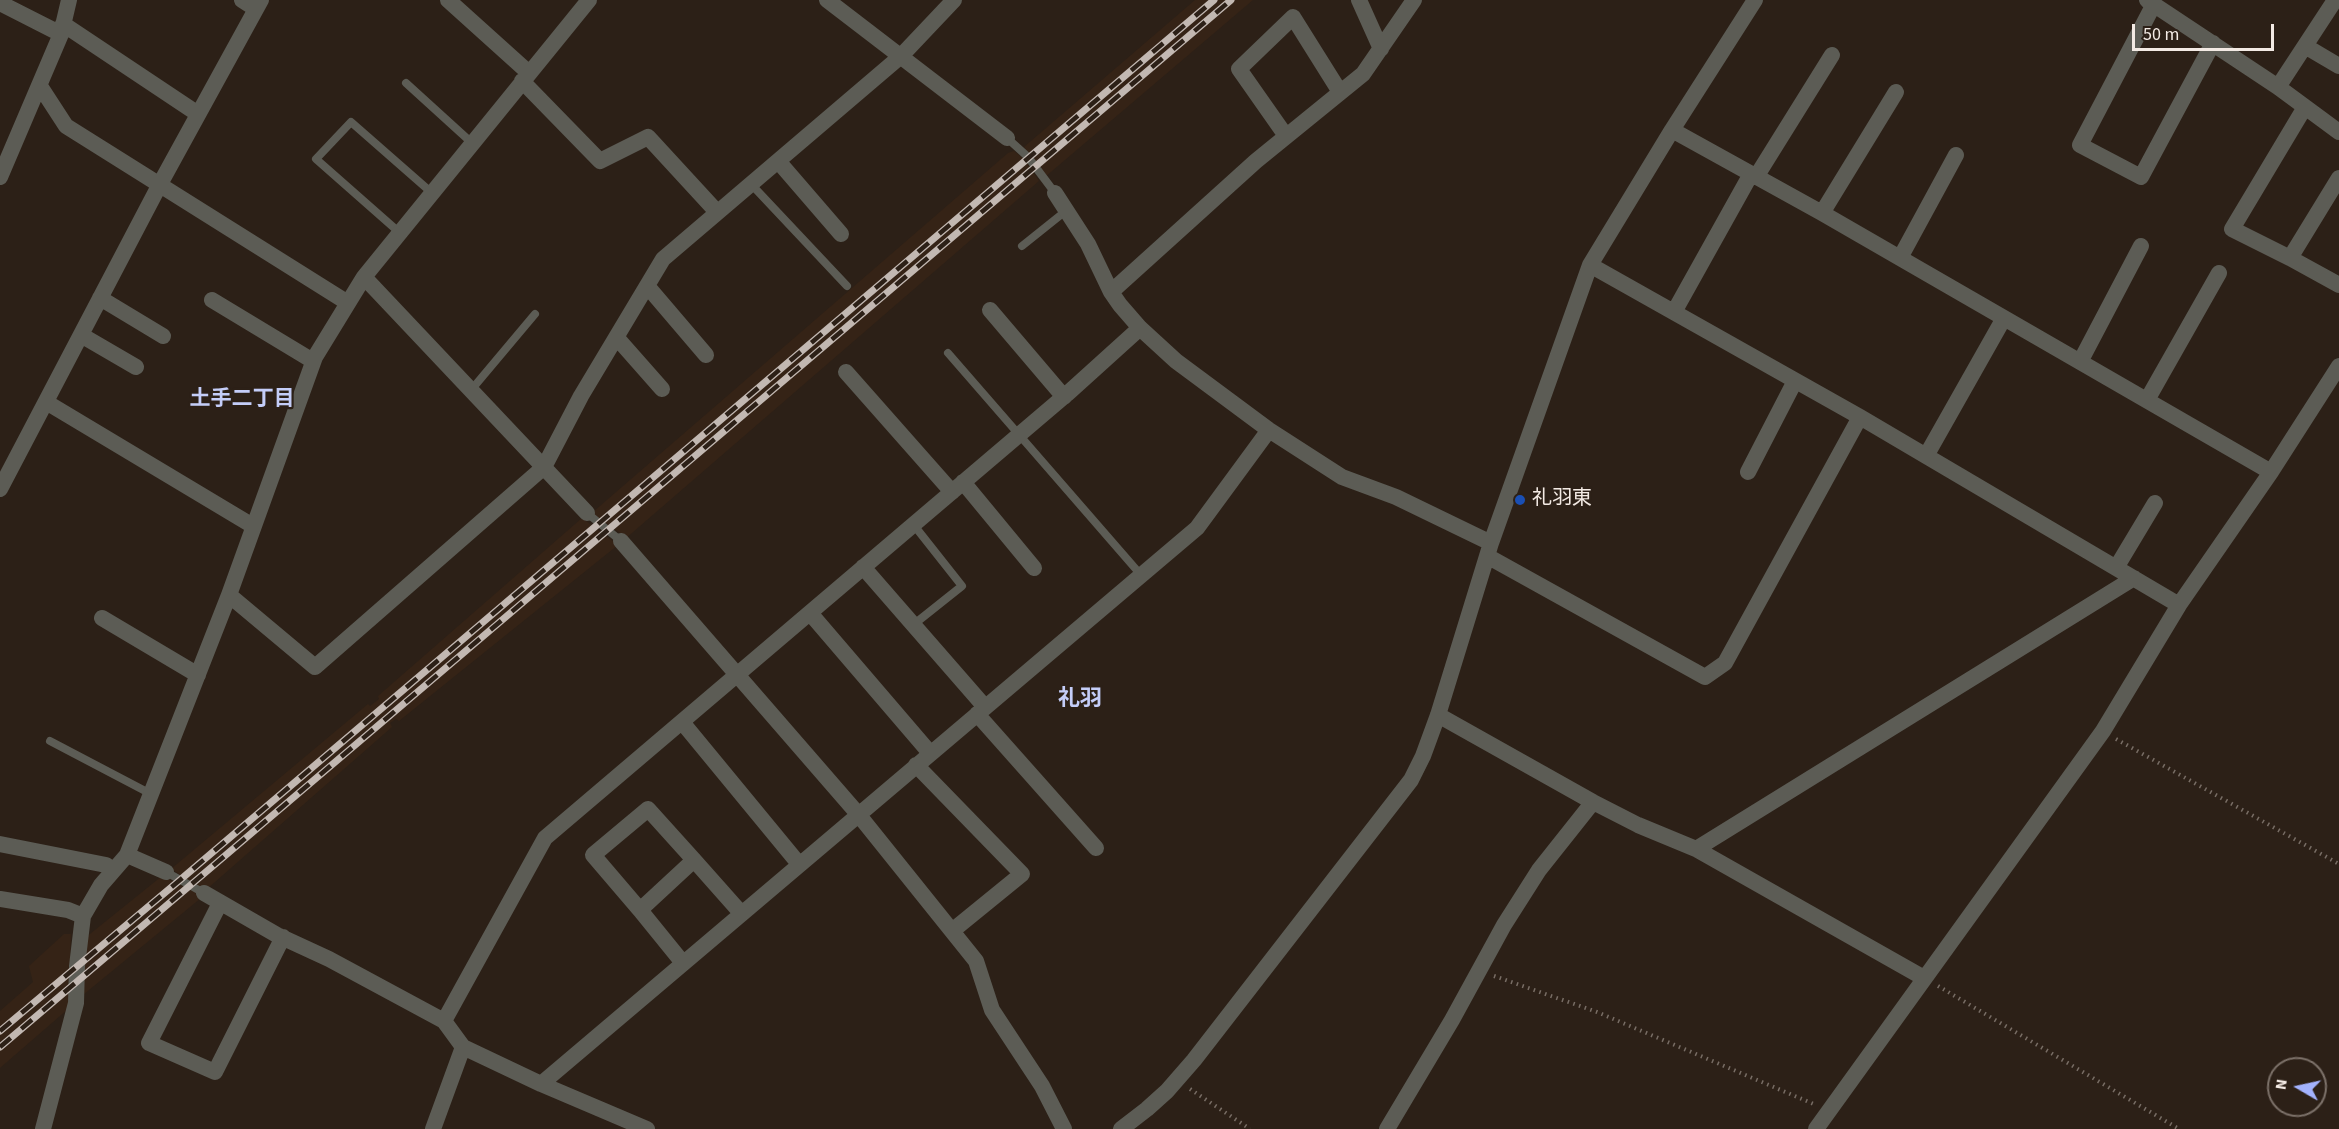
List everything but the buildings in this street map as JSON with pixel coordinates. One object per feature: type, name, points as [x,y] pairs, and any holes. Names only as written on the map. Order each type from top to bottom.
[{"type":"street","points":[[0,177],[40,86],[62,29],[69,0]]},
{"type":"street","points":[[448,0],[526,77],[600,161],[648,137],[717,212]]},
{"type":"street","points":[[43,1129],[76,1003],[76,966],[82,916],[113,870],[127,855],[229,595],[314,361],[364,277],[589,0]]},
{"type":"street","points":[[827,0],[1007,138]]},
{"type":"street","points":[[229,595],[315,667],[544,467],[581,396],[663,259],[901,56],[954,0]]},
{"type":"street","points":[[1359,0],[1380,49]]},
{"type":"street","points":[[1111,292],[1286,136],[1363,74],[1414,0]]},
{"type":"street","points":[[1121,1129],[1147,1109],[1177,1080],[1411,780],[1423,756],[1438,715],[1489,550],[1590,265],[1755,0]]},
{"type":"street","points":[[2278,87],[2335,0]]},
{"type":"street","points":[[2212,43],[2141,177],[2079,145],[2150,2],[2212,43],[2278,87],[2339,132]]},
{"type":"street","points":[[0,3],[62,29],[198,114]]},
{"type":"street","points":[[0,489],[198,114],[253,3]]},
{"type":"street","points":[[1286,136],[1239,69],[1293,17],[1341,92]]},
{"type":"street","points":[[2305,46],[2339,66]]},
{"type":"street","points":[[1674,312],[1754,175],[1832,55]]},
{"type":"street","points":[[40,86],[66,126],[348,303]]},
{"type":"street","points":[[1822,213],[1896,92]]},
{"type":"street","points":[[2305,107],[2232,229],[2339,285]]},
{"type":"street","points":[[1672,130],[1822,213],[2271,472]]},
{"type":"street","points":[[1900,258],[1956,155]]},
{"type":"street","points":[[778,161],[841,234]]},
{"type":"street","points":[[2290,258],[2339,178]]},
{"type":"street","points":[[1055,193],[1088,244],[1111,292],[1140,328],[1176,361],[1269,430],[1342,477],[1396,497],[1705,677],[1725,663],[1860,417]]},
{"type":"street","points":[[2080,362],[2141,246]]},
{"type":"street","points":[[1590,265],[1860,417],[2179,605]]},
{"type":"street","points":[[2147,400],[2219,273]]},
{"type":"street","points":[[364,277],[472,389],[586,513]]},
{"type":"street","points":[[648,287],[706,355]]},
{"type":"street","points":[[100,298],[163,336]]},
{"type":"street","points":[[212,300],[314,361]]},
{"type":"street","points":[[990,310],[1064,397]]},
{"type":"street","points":[[1926,456],[2004,318]]},
{"type":"street","points":[[444,1021],[545,838],[1064,397],[1140,328]]},
{"type":"street","points":[[81,335],[136,367]]},
{"type":"street","points":[[617,338],[662,389]]},
{"type":"street","points":[[1816,1129],[2103,731],[2179,605],[2271,472],[2339,366]]},
{"type":"street","points":[[846,372],[1034,568]]},
{"type":"street","points":[[1748,472],[1795,381]]},
{"type":"street","points":[[46,402],[253,525]]},
{"type":"street","points":[[541,1084],[1197,528],[1269,430]]},
{"type":"street","points":[[2116,568],[2155,503]]},
{"type":"street","points":[[621,541],[858,814],[976,961],[992,1010],[1042,1086],[1064,1129]]},
{"type":"street","points":[[863,567],[1096,848]]},
{"type":"street","points":[[1696,849],[2134,578]]},
{"type":"street","points":[[810,612],[930,753]]},
{"type":"street","points":[[102,618],[198,675]]},
{"type":"street","points":[[1438,715],[1593,802],[1638,825],[1696,849],[1924,978]]},
{"type":"street","points":[[682,722],[799,864]]},
{"type":"street","points":[[916,765],[1022,874],[952,931]]},
{"type":"street","points":[[1387,1129],[1504,925],[1539,870],[1593,802]]},
{"type":"street","points":[[683,963],[593,855],[648,809],[741,913]]},
{"type":"street","points":[[0,844],[106,865],[113,870]]},
{"type":"street","points":[[127,855],[166,873]]},
{"type":"street","points":[[640,910],[694,860]]},
{"type":"street","points":[[204,893],[444,1021],[463,1047],[541,1084],[648,1129]]},
{"type":"street","points":[[0,899],[68,910],[82,916]]},
{"type":"street","points":[[219,903],[149,1043],[215,1072],[283,937]]},
{"type":"street","points":[[433,1129],[463,1047]]},
{"type":"lane","points":[[406,83],[472,143]]},
{"type":"lane","points":[[400,233],[316,159],[351,122],[432,193]]},
{"type":"lane","points":[[1007,138],[1028,157],[1055,193]]},
{"type":"lane","points":[[750,183],[847,286]]},
{"type":"lane","points":[[1022,246],[1067,209]]},
{"type":"lane","points":[[472,389],[535,314]]},
{"type":"lane","points":[[948,353],[1141,575]]},
{"type":"lane","points":[[586,513],[621,541]]},
{"type":"lane","points":[[913,625],[962,586],[914,524]]},
{"type":"lane","points":[[50,741],[151,794]]},
{"type":"lane","points":[[166,873],[204,893]]},
{"type":"path","points":[[2103,731],[2339,864]]},
{"type":"path","points":[[1479,970],[1597,1012],[1829,1110]]},
{"type":"path","points":[[1924,978],[2179,1129]]},
{"type":"path","points":[[1177,1080],[1250,1129]]},
{"type":"shaded area","points":[[1195,0],[1253,0],[1045,177],[1024,147]]},
{"type":"shaded area","points":[[1014,151],[1023,158],[1039,181],[625,539],[619,532],[598,518],[593,512],[1008,153]]},
{"type":"shaded area","points":[[582,518],[618,545],[399,721],[396,719],[390,723],[392,727],[207,889],[171,869],[368,704],[370,706],[379,699],[378,696]]},
{"type":"shaded area","points":[[162,876],[199,894],[201,898],[83,995],[85,938]]},
{"type":"shaded area","points":[[64,934],[71,934],[68,1009],[0,1068],[0,1011],[33,982],[29,966]]},
{"type":"railway","points":[[0,1031],[1214,0]]},
{"type":"railway","points":[[0,1047],[1231,0]]},
{"type":"place","name":"礼羽東","points":[[1520,500]]},
{"type":"district","name":"土手二丁目","points":[[242,400]]},
{"type":"district","name":"礼羽","points":[[1080,700]]}]
